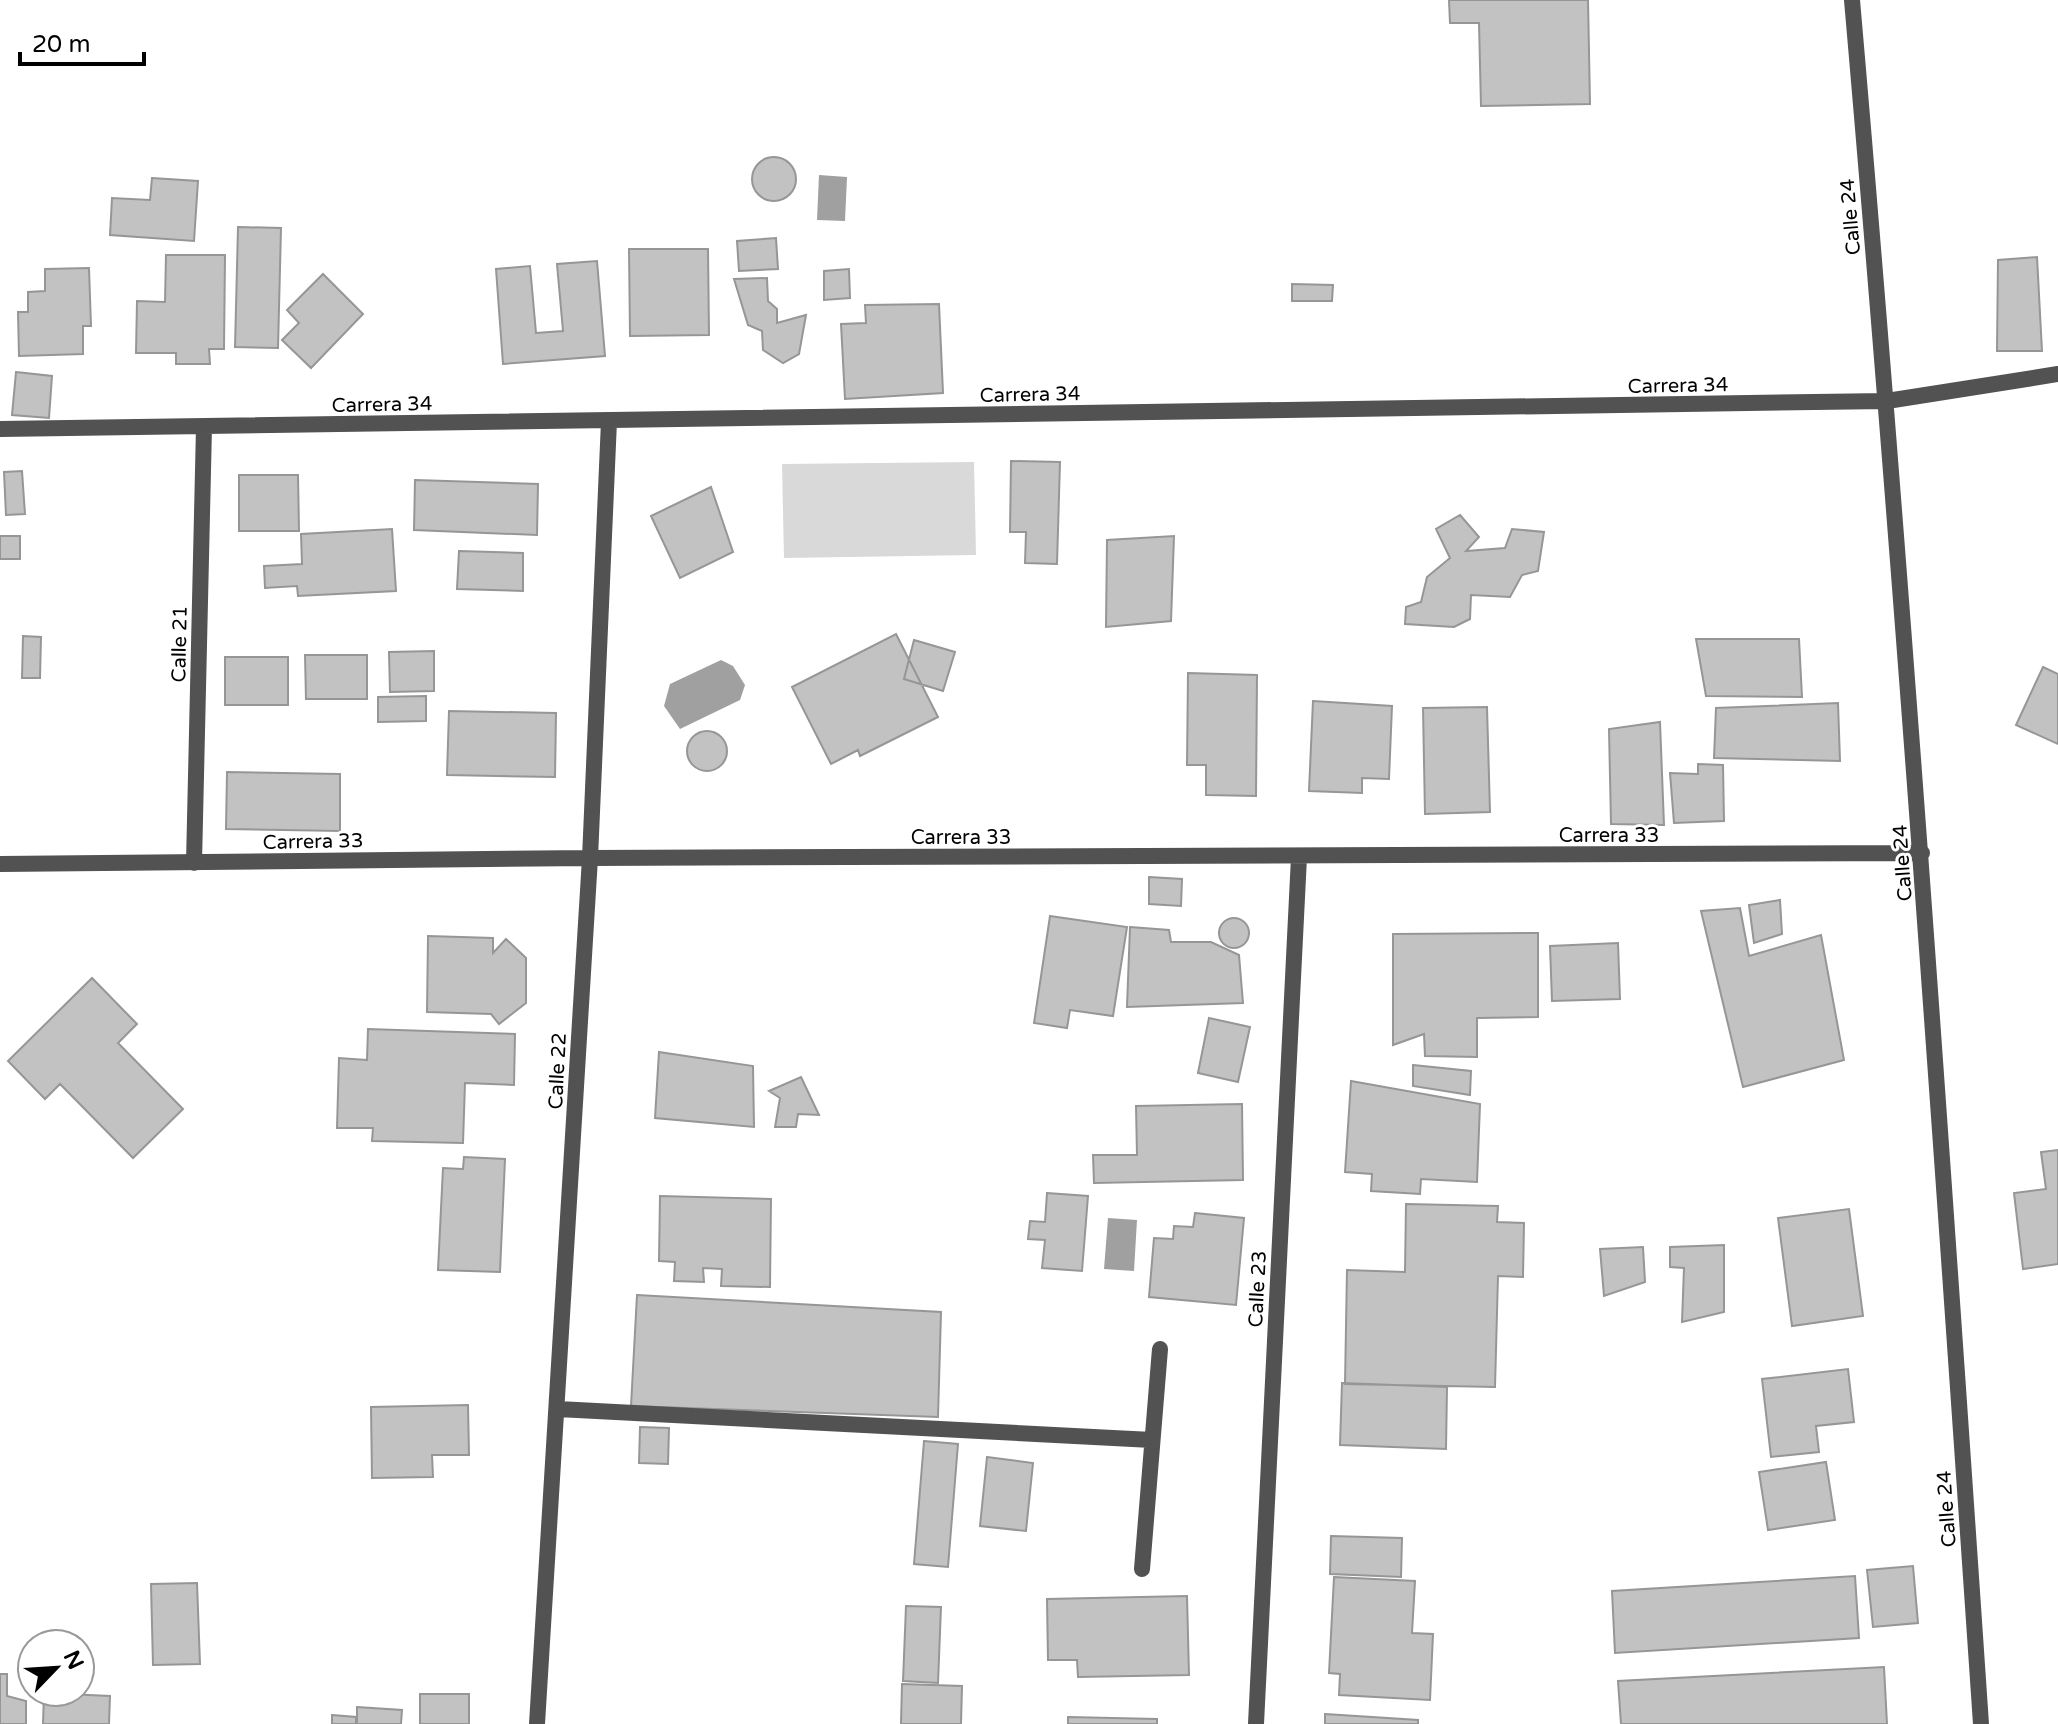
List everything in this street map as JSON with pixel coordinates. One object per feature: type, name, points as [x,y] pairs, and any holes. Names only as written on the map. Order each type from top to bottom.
[{"type":"street","name":"Calle 24","points":[[1852,0],[1922,853],[1981,1724]]},
{"type":"street","name":"Carrera 34","points":[[0,429],[1887,401],[2058,374]]},
{"type":"street","name":"Calle 22","points":[[537,1724],[590,858],[609,421]]},
{"type":"street","name":"Calle 21","points":[[194,863],[204,427]]},
{"type":"street","name":"Carrera 33","points":[[0,864],[590,858],[1922,853]]},
{"type":"street","name":"Calle 23","points":[[1256,1724],[1299,857]]},
{"type":"street","points":[[1142,1569],[1160,1349]]},
{"type":"street","points":[[558,1409],[1152,1440]]},
{"type":"shaded area","points":[[819,175],[847,177],[845,221],[817,220]]},
{"type":"shaded area","points":[[974,462],[976,555],[784,558],[782,464]]},
{"type":"shaded area","points":[[721,660],[733,666],[745,685],[740,700],[680,729],[664,706],[670,684]]},
{"type":"shaded area","points":[[1108,1218],[1137,1220],[1134,1271],[1104,1269]]},
{"type":"building","points":[[1449,0],[1588,0],[1590,104],[1481,106],[1479,23],[1450,23]]},
{"type":"building","points":[[774,157],[790,163],[796,179],[790,195],[774,201],[758,195],[752,179],[758,163]]},
{"type":"building","points":[[152,178],[198,181],[194,241],[110,235],[112,198],[150,200]]},
{"type":"building","points":[[238,227],[281,228],[278,348],[235,347]]},
{"type":"building","points":[[776,238],[778,269],[739,271],[737,241]]},
{"type":"building","points":[[629,249],[708,249],[709,335],[630,336]]},
{"type":"building","points":[[166,255],[225,255],[224,349],[209,349],[210,364],[176,364],[176,353],[136,353],[137,301],[165,302]]},
{"type":"building","points":[[2037,257],[2042,351],[1997,351],[1998,260]]},
{"type":"building","points":[[597,261],[605,356],[503,364],[496,269],[530,266],[536,333],[563,331],[557,264]]},
{"type":"building","points":[[89,268],[91,326],[83,326],[83,354],[19,356],[18,312],[28,312],[28,292],[45,291],[45,269]]},
{"type":"building","points":[[849,269],[850,298],[824,300],[824,271]]},
{"type":"building","points":[[323,274],[363,314],[311,368],[282,340],[299,323],[287,310]]},
{"type":"building","points":[[767,278],[768,301],[777,309],[777,323],[806,315],[799,354],[783,363],[763,350],[762,331],[748,325],[734,279]]},
{"type":"building","points":[[1292,284],[1333,285],[1332,301],[1292,301]]},
{"type":"building","points":[[939,304],[943,393],[845,399],[841,324],[866,323],[865,305]]},
{"type":"building","points":[[16,372],[52,376],[49,418],[12,415]]},
{"type":"building","points":[[1011,461],[1060,462],[1057,564],[1025,563],[1026,532],[1010,532]]},
{"type":"building","points":[[22,471],[25,514],[6,515],[4,472]]},
{"type":"building","points":[[239,475],[298,475],[299,531],[239,531]]},
{"type":"building","points":[[415,480],[538,484],[537,535],[414,530]]},
{"type":"building","points":[[711,487],[733,552],[680,578],[651,516]]},
{"type":"building","points":[[1460,515],[1479,537],[1466,551],[1505,548],[1512,529],[1544,532],[1538,571],[1522,575],[1510,597],[1471,595],[1470,619],[1454,627],[1405,624],[1406,607],[1421,602],[1427,577],[1450,558],[1436,529]]},
{"type":"building","points":[[392,529],[396,591],[298,596],[297,586],[265,588],[264,566],[302,564],[301,534]]},
{"type":"building","points":[[0,536],[20,536],[20,559],[0,559]]},
{"type":"building","points":[[1174,536],[1171,621],[1106,627],[1107,540]]},
{"type":"building","points":[[459,551],[523,553],[523,591],[457,589]]},
{"type":"building","points":[[896,634],[938,717],[860,756],[858,750],[831,764],[792,687]]},
{"type":"building","points":[[23,636],[41,637],[40,678],[22,678]]},
{"type":"building","points":[[1696,639],[1799,639],[1802,697],[1706,696]]},
{"type":"building","points":[[914,640],[955,652],[943,691],[904,679]]},
{"type":"building","points":[[434,651],[434,691],[390,692],[389,652]]},
{"type":"building","points":[[305,655],[367,655],[367,699],[306,699]]},
{"type":"building","points":[[225,657],[288,657],[288,705],[225,705]]},
{"type":"building","points":[[2043,667],[2058,674],[2058,744],[2016,725]]},
{"type":"building","points":[[1188,673],[1257,675],[1256,796],[1206,795],[1206,765],[1187,765]]},
{"type":"building","points":[[426,696],[426,721],[378,722],[378,697]]},
{"type":"building","points":[[1313,701],[1392,706],[1389,779],[1362,778],[1362,793],[1309,791]]},
{"type":"building","points":[[1838,703],[1840,761],[1714,758],[1716,708]]},
{"type":"building","points":[[1487,707],[1490,812],[1425,814],[1423,708]]},
{"type":"building","points":[[449,711],[556,713],[555,777],[447,775]]},
{"type":"building","points":[[1660,722],[1664,825],[1611,824],[1609,729]]},
{"type":"building","points":[[707,731],[721,737],[727,751],[721,765],[707,771],[693,765],[687,751],[693,737]]},
{"type":"building","points":[[1698,764],[1723,765],[1724,821],[1674,823],[1670,773],[1698,774]]},
{"type":"building","points":[[227,772],[340,774],[340,831],[226,829]]},
{"type":"building","points":[[1149,877],[1182,879],[1181,906],[1149,904]]},
{"type":"building","points":[[1780,900],[1782,934],[1754,943],[1749,905]]},
{"type":"building","points":[[1740,908],[1749,956],[1821,935],[1844,1060],[1743,1087],[1701,911]]},
{"type":"building","points":[[1050,916],[1127,927],[1113,1016],[1070,1010],[1067,1028],[1034,1023]]},
{"type":"building","points":[[1234,918],[1245,922],[1249,933],[1245,944],[1234,948],[1223,944],[1219,933],[1223,922]]},
{"type":"building","points":[[1130,927],[1169,930],[1171,942],[1211,942],[1239,955],[1243,1003],[1127,1007]]},
{"type":"building","points":[[1538,933],[1538,1017],[1477,1018],[1477,1057],[1425,1056],[1424,1034],[1393,1045],[1393,934]]},
{"type":"building","points":[[428,936],[493,938],[493,953],[506,939],[526,958],[526,1003],[499,1024],[491,1014],[427,1012]]},
{"type":"building","points":[[1618,943],[1620,999],[1552,1001],[1550,946]]},
{"type":"building","points":[[92,978],[137,1024],[118,1043],[183,1109],[133,1158],[60,1084],[45,1099],[8,1061]]},
{"type":"building","points":[[1209,1018],[1250,1027],[1238,1082],[1198,1073]]},
{"type":"building","points":[[368,1029],[515,1034],[514,1085],[465,1083],[463,1143],[372,1141],[373,1128],[337,1128],[339,1058],[367,1060]]},
{"type":"building","points":[[659,1052],[753,1066],[754,1127],[655,1118]]},
{"type":"building","points":[[1413,1065],[1471,1071],[1470,1095],[1413,1086]]},
{"type":"building","points":[[801,1077],[819,1115],[798,1114],[796,1127],[775,1127],[780,1098],[769,1091]]},
{"type":"building","points":[[1351,1081],[1480,1104],[1477,1182],[1421,1179],[1420,1194],[1371,1191],[1372,1174],[1345,1172]]},
{"type":"building","points":[[1242,1104],[1243,1180],[1094,1183],[1093,1155],[1137,1155],[1136,1106]]},
{"type":"building","points":[[2058,1150],[2058,1264],[2023,1269],[2014,1193],[2046,1189],[2041,1152]]},
{"type":"building","points":[[464,1157],[505,1159],[500,1272],[438,1270],[443,1168],[463,1169]]},
{"type":"building","points":[[1047,1193],[1088,1196],[1082,1271],[1042,1268],[1045,1240],[1028,1239],[1030,1221],[1045,1222]]},
{"type":"building","points":[[660,1196],[771,1199],[770,1287],[721,1286],[722,1269],[703,1268],[704,1282],[674,1281],[675,1262],[659,1261]]},
{"type":"building","points":[[1406,1204],[1498,1206],[1497,1222],[1524,1223],[1523,1277],[1498,1276],[1495,1387],[1345,1384],[1347,1270],[1405,1272]]},
{"type":"building","points":[[1849,1209],[1863,1316],[1792,1326],[1778,1218]]},
{"type":"building","points":[[1195,1213],[1244,1218],[1236,1305],[1149,1297],[1154,1238],[1173,1239],[1174,1226],[1193,1227]]},
{"type":"building","points":[[1724,1245],[1724,1312],[1682,1322],[1684,1268],[1670,1267],[1670,1247]]},
{"type":"building","points":[[1643,1247],[1645,1282],[1604,1296],[1600,1249]]},
{"type":"building","points":[[637,1295],[941,1312],[938,1417],[631,1406]]},
{"type":"building","points":[[1848,1369],[1854,1422],[1816,1426],[1819,1452],[1771,1457],[1762,1379]]},
{"type":"building","points":[[1342,1383],[1447,1387],[1446,1449],[1340,1445]]},
{"type":"building","points":[[468,1405],[469,1455],[432,1455],[433,1477],[372,1478],[371,1407]]},
{"type":"building","points":[[640,1427],[669,1428],[668,1464],[639,1463]]},
{"type":"building","points":[[924,1441],[958,1444],[948,1567],[914,1564]]},
{"type":"building","points":[[987,1457],[1033,1463],[1026,1531],[980,1526]]},
{"type":"building","points":[[1826,1462],[1835,1520],[1768,1530],[1759,1472]]},
{"type":"building","points":[[1331,1536],[1402,1538],[1401,1577],[1330,1574]]},
{"type":"building","points":[[1913,1566],[1918,1623],[1873,1627],[1867,1570]]},
{"type":"building","points":[[1855,1576],[1859,1638],[1615,1653],[1612,1591]]},
{"type":"building","points":[[1334,1577],[1415,1581],[1412,1633],[1433,1634],[1430,1700],[1339,1695],[1340,1674],[1329,1673]]},
{"type":"building","points":[[197,1583],[200,1664],[153,1665],[151,1584]]},
{"type":"building","points":[[1187,1596],[1189,1675],[1078,1677],[1077,1660],[1048,1660],[1047,1599]]},
{"type":"building","points":[[906,1606],[941,1607],[938,1683],[903,1681]]},
{"type":"building","points":[[1884,1667],[1887,1724],[1621,1724],[1618,1681]]},
{"type":"building","points":[[0,1674],[7,1674],[7,1696],[16,1698],[16,1708],[26,1708],[26,1724],[0,1724]]},
{"type":"building","points":[[902,1684],[962,1686],[961,1724],[901,1724]]},
{"type":"building","points":[[420,1694],[469,1694],[469,1724],[420,1724]]},
{"type":"building","points":[[96,1695],[110,1696],[109,1724],[43,1724],[44,1708],[96,1708]]},
{"type":"building","points":[[357,1707],[402,1710],[401,1724],[357,1724]]},
{"type":"building","points":[[1325,1714],[1418,1720],[1418,1724],[1325,1724]]},
{"type":"building","points":[[332,1715],[356,1717],[356,1724],[332,1724]]},
{"type":"building","points":[[1068,1717],[1157,1719],[1157,1724],[1068,1724]]}]
